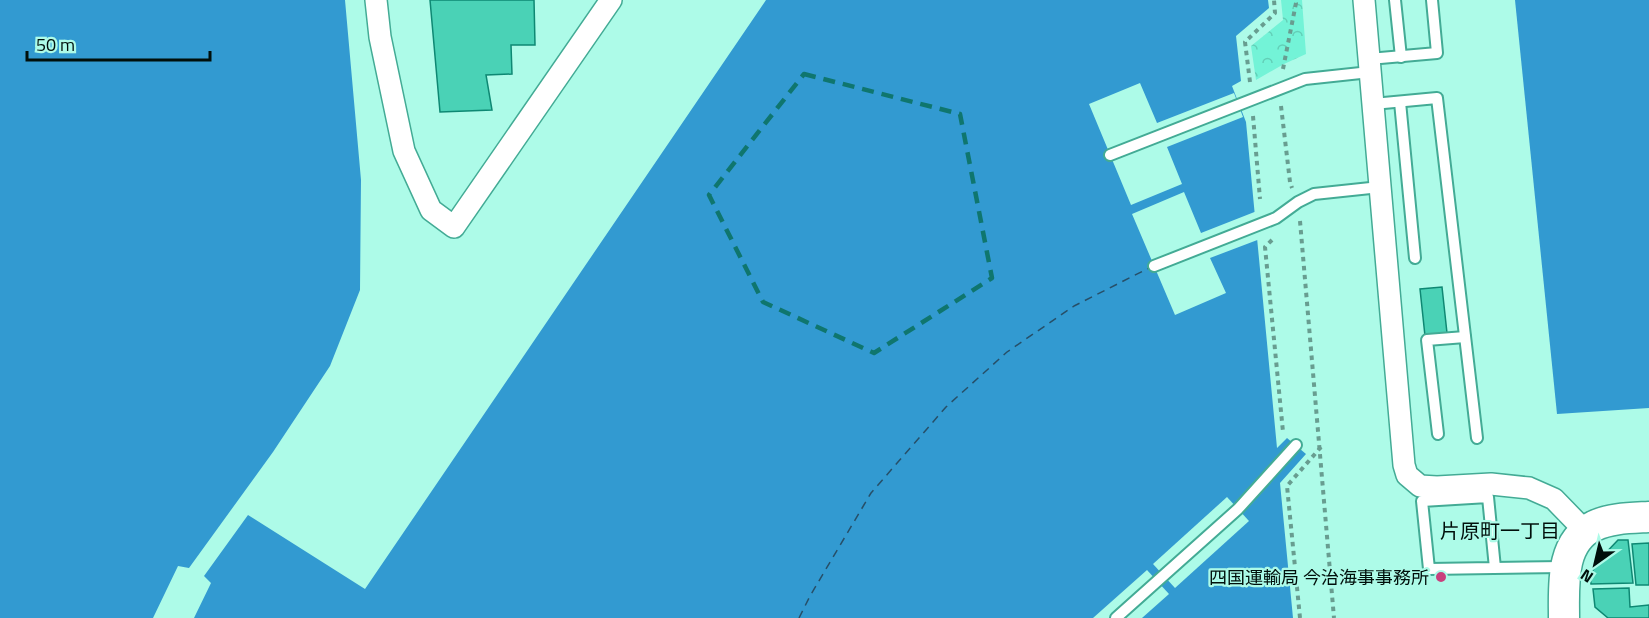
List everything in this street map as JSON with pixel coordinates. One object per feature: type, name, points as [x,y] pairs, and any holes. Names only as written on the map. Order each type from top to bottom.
[{"type":"street","points":[[376,0],[380,37],[404,152],[431,210],[454,227],[611,0]]},
{"type":"street","points":[[1364,0],[1404,465],[1407,475],[1420,486],[1491,484],[1529,488],[1554,499],[1585,531]]},
{"type":"street","points":[[1564,618],[1566,567],[1575,541],[1595,525],[1649,517]]},
{"type":"lane","points":[[1395,0],[1401,57]]},
{"type":"lane","points":[[1110,155],[1305,79],[1370,66],[1401,57],[1437,53],[1432,0]]},
{"type":"lane","points":[[1373,104],[1437,98],[1477,438]]},
{"type":"lane","points":[[1400,102],[1415,258]]},
{"type":"lane","points":[[1154,266],[1276,218],[1314,194],[1380,187]]},
{"type":"lane","points":[[1438,434],[1427,340],[1465,337]]},
{"type":"lane","points":[[1116,618],[1238,509],[1296,445]]},
{"type":"lane","points":[[1495,568],[1488,497],[1422,501],[1429,569],[1566,567]]},
{"type":"path","points":[[1250,83],[1245,42],[1275,13],[1274,0]]},
{"type":"path","points":[[1253,115],[1260,200]]},
{"type":"path","points":[[1298,202],[1334,618]]},
{"type":"path","points":[[1273,239],[1265,247],[1283,432]]},
{"type":"path","points":[[1300,618],[1287,486],[1321,447]]},
{"type":"highlighted area","points":[[804,74],[960,114],[992,278],[874,353],[763,302],[709,195]]},
{"type":"green space","points":[[1281,0],[1302,0],[1306,54],[1256,80],[1251,46],[1283,20]]},
{"type":"water","points":[[0,0],[345,0],[361,180],[360,290],[330,366],[273,452],[189,568],[178,566],[153,618],[0,618]]},
{"type":"water","points":[[766,0],[1268,0],[1269,8],[1236,36],[1241,81],[1232,86],[1246,122],[1277,448],[1287,438],[1306,454],[1280,483],[1293,618],[194,618],[211,583],[204,576],[248,515],[365,589]]},
{"type":"water","points":[[1515,0],[1649,0],[1649,408],[1557,414]]},
{"type":"pier","points":[[1140,83],[1157,123],[1234,93],[1243,117],[1167,147],[1182,184],[1131,205],[1089,104]]},
{"type":"pier","points":[[1184,192],[1201,233],[1257,211],[1260,239],[1210,258],[1226,293],[1175,315],[1132,214]]},
{"type":"pier","points":[[1227,497],[1249,521],[1175,588],[1153,564]]},
{"type":"pier","points":[[1147,570],[1169,594],[1142,618],[1093,618]]},
{"type":"building","points":[[430,0],[534,0],[535,45],[511,45],[512,74],[486,75],[492,110],[440,112]]},
{"type":"building","points":[[1442,287],[1447,333],[1425,336],[1420,289]]},
{"type":"building","points":[[1618,540],[1628,540],[1633,583],[1591,584],[1590,575],[1599,560]]},
{"type":"building","points":[[1649,543],[1649,585],[1636,585],[1632,544]]},
{"type":"building","points":[[1629,588],[1630,607],[1649,605],[1649,618],[1608,618],[1595,607],[1593,589]]},
{"type":"ferry route","points":[[799,618],[871,493],[946,407],[1007,352],[1074,306],[1149,268]]},
{"type":"place","name":"四国運輸局 今治海事事務所","points":[[1441,577]]},
{"type":"district","name":"片原町一丁目","points":[[1500,530]]}]
